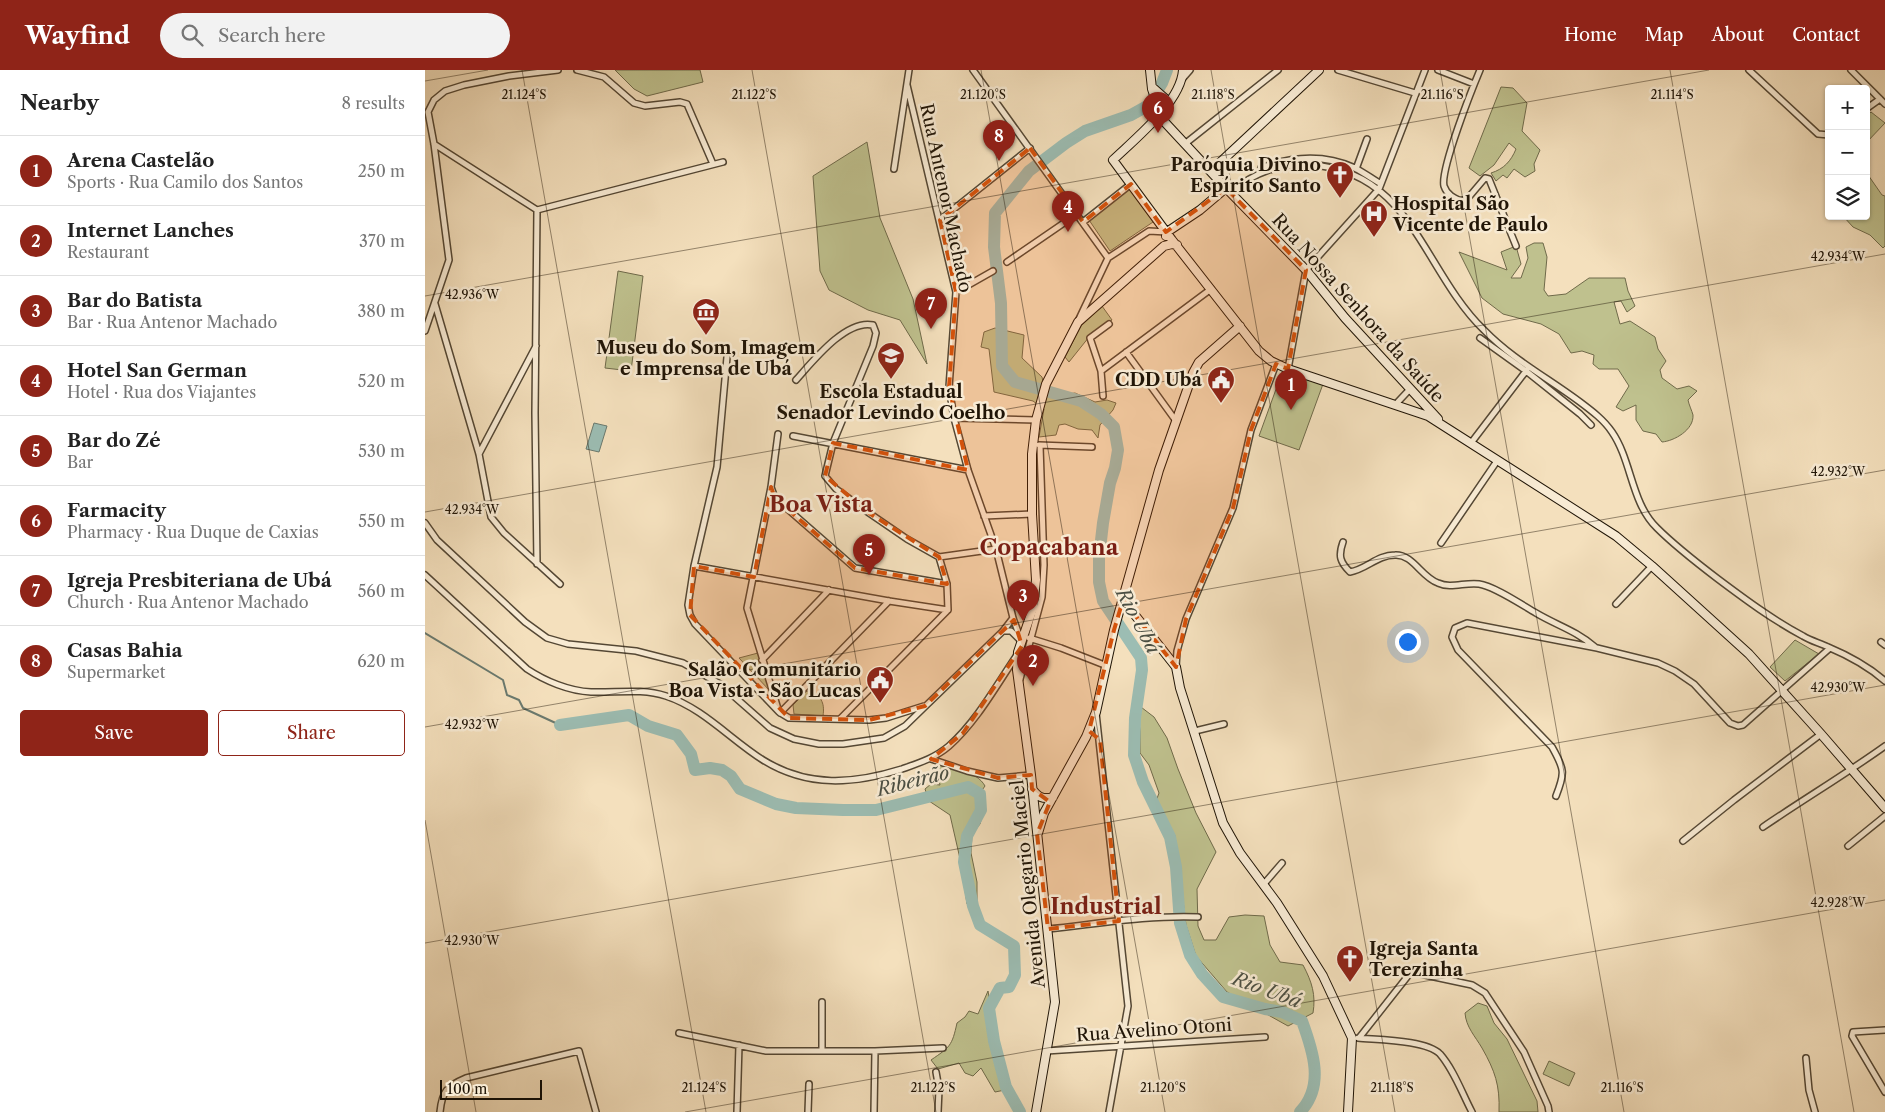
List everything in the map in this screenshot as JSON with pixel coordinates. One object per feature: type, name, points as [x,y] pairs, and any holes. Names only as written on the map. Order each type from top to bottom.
[{"type":"main road","points":[[1150,70],[1159,116]]},
{"type":"main road","points":[[1211,171],[1319,70]]},
{"type":"main road","points":[[1183,74],[1169,102],[1159,116],[1113,160],[1259,351],[1276,364],[1288,369],[1428,416],[1616,536],[1749,654],[1885,808]]},
{"type":"main road","points":[[1152,87],[1169,102]]},
{"type":"main road","name":"Rua Nossa Senhora da Saúde","points":[[1159,116],[1306,270],[1345,318],[1446,428]]},
{"type":"main road","points":[[1164,246],[1167,232],[1228,190]]},
{"type":"main road","points":[[1078,322],[1164,246],[1177,245]]},
{"type":"main road","name":"Avenida Olegario Maciel","points":[[1036,1112],[1055,1002],[1031,775],[1017,670],[1018,652],[1033,608],[1036,580],[1032,514],[1033,454],[1037,444],[1036,420],[1046,384],[1078,322]]},
{"type":"main road","points":[[1037,834],[1044,812],[1070,769],[1086,738],[1096,712],[1120,610],[1159,470],[1199,362],[1240,326]]},
{"type":"main road","points":[[1123,600],[1177,667],[1181,688],[1223,823],[1240,853],[1323,976],[1356,1038],[1348,1112]]},
{"type":"main road","points":[[1032,789],[1036,795],[1043,798],[1053,797]]},
{"type":"street","points":[[425,332],[449,260],[428,112],[434,100],[445,91],[508,73],[558,70]]},
{"type":"street","points":[[577,70],[604,77],[634,103],[645,106],[680,102],[687,104],[713,164]]},
{"type":"street","points":[[894,169],[909,70]]},
{"type":"street","points":[[973,70],[1108,258]]},
{"type":"street","points":[[1183,74],[1190,70]]},
{"type":"street","points":[[1186,144],[1278,70]]},
{"type":"street","points":[[1338,70],[1415,93]]},
{"type":"street","points":[[1288,369],[1306,270],[1380,187],[1425,70]]},
{"type":"street","points":[[1438,70],[1474,84]]},
{"type":"street","points":[[1480,70],[1450,153],[1444,174],[1444,185],[1447,193],[1461,200],[1469,198],[1485,178],[1489,179],[1516,246]]},
{"type":"street","points":[[1749,70],[1818,134],[1825,135]]},
{"type":"street","points":[[1851,70],[1885,104]]},
{"type":"street","name":"Rua Antenor Machado","points":[[907,85],[956,292],[949,387],[954,418],[968,470],[996,549],[1013,618],[1024,639]]},
{"type":"street","points":[[1870,106],[1880,99]]},
{"type":"street","points":[[1356,169],[1367,139]]},
{"type":"street","points":[[434,144],[537,210],[723,162]]},
{"type":"street","points":[[940,220],[1029,148]]},
{"type":"street","points":[[1241,184],[1259,169],[1277,162],[1297,158],[1329,160],[1356,169],[1380,187],[1397,207],[1416,233],[1452,292],[1483,329],[1581,414],[1591,425]]},
{"type":"street","points":[[1228,190],[1264,170],[1293,164],[1328,166],[1341,169],[1380,187]]},
{"type":"street","points":[[1083,222],[1131,184]]},
{"type":"street","points":[[537,210],[535,413],[537,564]]},
{"type":"street","points":[[1007,262],[1077,214]]},
{"type":"street","points":[[1078,322],[1108,258],[1149,232],[1167,232]]},
{"type":"street","points":[[956,292],[993,271]]},
{"type":"street","points":[[1101,371],[1211,289]]},
{"type":"street","points":[[435,303],[479,454],[491,517],[504,533],[560,584]]},
{"type":"street","points":[[796,380],[814,358],[855,326],[865,323],[873,325],[876,333],[873,346],[833,442],[825,476],[836,489],[907,539],[939,557],[996,549]]},
{"type":"street","points":[[1103,396],[1101,371],[1090,338],[1109,324]]},
{"type":"street","points":[[1481,338],[1592,412],[1611,430],[1627,460],[1645,512],[1655,527],[1687,555],[1752,604],[1795,632],[1830,648],[1863,666],[1885,681]]},
{"type":"street","points":[[479,454],[537,345]]},
{"type":"street","points":[[1126,352],[1176,421]]},
{"type":"street","points":[[727,357],[717,467],[694,566],[688,605],[690,615],[695,624],[779,713],[789,718],[869,720],[886,718],[925,706]]},
{"type":"street","points":[[1177,667],[1177,651],[1186,619],[1233,508],[1251,430],[1276,364]]},
{"type":"street","points":[[1472,444],[1527,368]]},
{"type":"street","points":[[1395,405],[1410,389]]},
{"type":"street","points":[[954,418],[1036,420]]},
{"type":"street","points":[[778,434],[771,487],[747,608],[779,713]]},
{"type":"street","points":[[793,436],[833,442],[968,470]]},
{"type":"street","points":[[1019,681],[1024,639],[1042,597],[1044,565],[1037,444],[1092,447]]},
{"type":"street","points":[[1441,543],[1497,461]]},
{"type":"street","points":[[771,487],[775,498],[855,568],[947,584]]},
{"type":"street","points":[[984,516],[1032,514]]},
{"type":"street","points":[[425,523],[437,540],[525,622],[547,638],[568,644],[636,651],[683,664],[720,684],[770,728],[794,739],[819,744],[843,744],[884,738],[905,726],[1003,631],[1013,618]]},
{"type":"street","points":[[1343,542],[1339,553],[1341,563],[1350,572],[1365,567],[1371,561],[1383,556],[1401,555],[1408,558],[1425,576],[1436,583],[1443,585],[1480,584],[1490,587],[1537,614],[1581,635],[1597,648]]},
{"type":"street","points":[[840,720],[948,610],[947,584],[939,557]]},
{"type":"street","points":[[694,566],[948,610]]},
{"type":"street","points":[[1616,604],[1652,566]]},
{"type":"street","points":[[425,574],[538,677],[563,686],[589,692],[646,692],[665,696],[683,703],[763,760],[785,771],[819,780],[849,782],[875,777],[931,759],[963,732],[983,707],[1018,652]]},
{"type":"street","points":[[762,660],[829,590]]},
{"type":"street","points":[[779,713],[889,601]]},
{"type":"street","points":[[1556,796],[1563,778],[1560,762],[1552,748],[1458,650],[1452,637],[1455,628],[1467,623],[1649,660],[1675,671],[1694,684],[1735,726],[1743,724],[1830,648]]},
{"type":"street","points":[[1003,631],[1011,631],[1024,639],[1107,666]]},
{"type":"street","points":[[1096,712],[1128,1006],[1109,1112]]},
{"type":"street","points":[[1195,732],[1224,724]]},
{"type":"street","points":[[1086,738],[1089,734],[1092,734],[1100,740]]},
{"type":"street","points":[[1683,841],[1821,734]]},
{"type":"street","points":[[1763,827],[1833,780],[1852,770],[1885,746]]},
{"type":"street","points":[[931,759],[967,771],[998,778],[1031,775]]},
{"type":"street","points":[[1848,846],[1885,816]]},
{"type":"street","points":[[1263,885],[1282,863]]},
{"type":"street","points":[[1048,929],[1119,921],[1188,916],[1198,917]]},
{"type":"street","points":[[1356,1038],[1411,972],[1472,985],[1485,993],[1523,1052],[1549,1112]]},
{"type":"street","points":[[822,1002],[822,1051]]},
{"type":"street","points":[[1885,1030],[1853,1032],[1852,1036],[1885,1092]]},
{"type":"street","points":[[679,1033],[766,1051],[875,1051],[943,1048]]},
{"type":"street","name":"Rua Avelino Otoni","points":[[1046,1051],[1265,1037]]},
{"type":"street","points":[[1356,1038],[1425,1045],[1439,1053],[1450,1069],[1472,1112]]},
{"type":"street","points":[[737,1112],[739,1045]]},
{"type":"street","points":[[440,1112],[443,1093],[451,1084],[466,1078],[579,1051],[596,1112]]},
{"type":"street","points":[[874,1112],[875,1051]]},
{"type":"street","points":[[1806,1058],[1809,1090],[1815,1112]]},
{"type":"street","points":[[936,1072],[939,1089],[938,1112]]},
{"type":"street","points":[[808,1112],[809,1084]]},
{"type":"highlighted area","points":[[1030,148],[1083,222],[1131,184],[1166,232],[1226,188],[1306,270],[1288,369],[1276,364],[1251,430],[1233,508],[1186,619],[1176,667],[1123,600],[1114,630],[1089,731],[1100,740],[1119,921],[1048,929],[1037,834],[1050,802],[1032,789],[1031,775],[998,778],[931,759],[963,733],[1022,646],[1014,620],[925,706],[869,720],[789,718],[690,615],[694,566],[754,577],[771,487],[775,498],[855,568],[947,584],[939,557],[869,513],[825,476],[833,443],[968,470],[949,387],[956,292],[940,220]]},
{"type":"green space","points":[[615,70],[700,70],[703,82],[647,96],[634,89]]},
{"type":"green space","points":[[1501,87],[1513,88],[1527,103],[1522,131],[1540,150],[1534,164],[1535,171],[1525,177],[1514,169],[1507,178],[1503,175],[1496,181],[1491,173],[1507,164],[1516,149],[1509,143],[1494,165],[1480,176],[1469,168]]},
{"type":"green space","points":[[1870,113],[1885,123],[1870,139],[1870,130]]},
{"type":"green space","points":[[867,142],[880,218],[913,299],[927,364],[900,320],[868,310],[829,290],[820,271],[813,176]]},
{"type":"green space","points":[[1870,178],[1882,195],[1885,196],[1885,246],[1883,248],[1870,235],[1853,227],[1847,220],[1870,220]]},
{"type":"green space","points":[[1130,187],[1156,220],[1110,251],[1089,220]]},
{"type":"green space","points":[[1534,243],[1543,243],[1547,257],[1544,290],[1548,296],[1566,294],[1589,278],[1625,278],[1628,291],[1635,306],[1627,312],[1621,301],[1614,302],[1620,324],[1630,321],[1655,337],[1658,349],[1666,361],[1660,370],[1662,378],[1677,389],[1689,386],[1697,391],[1688,400],[1693,415],[1690,425],[1682,434],[1662,442],[1656,434],[1643,431],[1636,420],[1636,405],[1623,411],[1616,407],[1629,386],[1618,369],[1599,369],[1593,364],[1594,355],[1582,351],[1571,353],[1559,334],[1541,324],[1503,314],[1482,298],[1459,252],[1507,270],[1501,252],[1516,246],[1521,264],[1511,278],[1521,278],[1528,258],[1526,247]]},
{"type":"green space","points":[[618,271],[643,276],[631,371],[605,368]]},
{"type":"green space","points":[[1102,306],[1112,320],[1089,337],[1069,362],[1065,357],[1081,326]]},
{"type":"green space","points":[[995,328],[1024,335],[1022,358],[1042,377],[1045,391],[1061,395],[1075,393],[1095,402],[1107,400],[1116,403],[1113,410],[1100,425],[1098,438],[1092,430],[1078,429],[1065,424],[1059,425],[1056,435],[1039,437],[1044,409],[1033,401],[994,392],[989,349],[981,347],[984,332]]},
{"type":"green space","points":[[1283,370],[1323,384],[1299,450],[1259,436]]},
{"type":"green space","points":[[1795,640],[1819,654],[1785,681],[1770,667]]},
{"type":"green space","points":[[758,653],[770,691],[739,658]]},
{"type":"green space","points":[[807,691],[819,697],[823,703],[823,716],[794,714],[793,705]]},
{"type":"green space","points":[[1137,704],[1154,717],[1167,738],[1196,813],[1216,852],[1197,889],[1198,926],[1204,940],[1216,940],[1229,917],[1245,915],[1264,916],[1270,945],[1280,962],[1303,965],[1306,971],[1314,994],[1313,1013],[1288,1026],[1227,992],[1196,956],[1186,925],[1175,836],[1155,804],[1159,793],[1149,765],[1140,753]]},
{"type":"green space","points":[[935,764],[970,773],[985,786],[980,793],[985,805],[980,824],[972,834],[971,853],[977,882],[977,903],[973,906],[967,904],[961,863],[950,815],[929,801],[925,789],[931,784],[940,785]]},
{"type":"green space","points":[[988,991],[1005,1090],[995,1092],[981,1068],[973,1076],[965,1073],[959,1063],[938,1069],[931,1060],[949,1045],[957,1023],[969,1011],[978,1014]]},
{"type":"green space","points":[[1478,1003],[1487,1006],[1494,1023],[1507,1039],[1537,1101],[1538,1112],[1499,1112],[1499,1094],[1493,1071],[1469,1027],[1465,1013]]},
{"type":"green space","points":[[1549,1061],[1575,1073],[1569,1086],[1543,1074]]},
{"type":"water","points":[[594,423],[607,426],[599,452],[586,449]]},
{"type":"waterway","name":"Rio Ubá","points":[[1167,70],[1149,105],[1131,115],[1085,131],[1066,143],[1029,171],[995,213],[994,247],[1001,303],[1002,366],[1015,382],[1081,401],[1101,414],[1114,427],[1118,450],[1103,523],[1099,558],[1099,582],[1103,601],[1141,658],[1142,670],[1135,718],[1134,755],[1143,782],[1170,837],[1176,867],[1180,923],[1190,955],[1202,974],[1223,997],[1282,1012],[1302,1021],[1313,1056],[1315,1080],[1308,1102],[1300,1112]]},
{"type":"waterway","points":[[425,633],[503,680],[507,695],[519,700],[523,708],[560,725]]},
{"type":"waterway","name":"Ribeirão","points":[[560,725],[629,715],[648,726],[677,735],[691,754],[695,770],[710,768],[722,770],[731,776],[740,789],[776,804],[796,808],[876,810],[968,787],[980,794],[981,810],[967,836],[964,862],[973,906],[980,925],[1014,946],[1015,975],[1009,987],[1000,988],[989,1008],[994,1041],[1006,1087],[1020,1112]]},
{"type":"place","name":"Farmacity","points":[[1158,133]]},
{"type":"place","name":"Casas Bahia","points":[[999,161]]},
{"type":"place","name":"Paróquia Divino Espírito Santo","points":[[1340,199]]},
{"type":"place","name":"Hotel San German","points":[[1068,232]]},
{"type":"place","name":"Hospital São Vicente de Paulo","points":[[1374,238]]},
{"type":"place","name":"Igreja Presbiteriana de Ubá","points":[[931,329]]},
{"type":"place","name":"Museu do Som, Imagem e Imprensa de Ubá","points":[[706,336]]},
{"type":"place","name":"Escola Estadual Senador Levindo Coelho","points":[[891,380]]},
{"type":"place","name":"CDD Ubá","points":[[1221,404]]},
{"type":"place","name":"Arena Castelão","points":[[1291,410]]},
{"type":"place","name":"Bar do Zé","points":[[869,575]]},
{"type":"place","name":"Bar do Batista","points":[[1023,621]]},
{"type":"place","name":"Internet Lanches","points":[[1033,686]]},
{"type":"place","name":"Salão Comunitário Boa Vista - São Lucas","points":[[880,704]]},
{"type":"place","name":"Igreja Santa Terezinha","points":[[1350,983]]},
{"type":"district","name":"Boa Vista","points":[[821,504]]},
{"type":"district","name":"Copacabana","points":[[1049,547]]},
{"type":"district","name":"Industrial","points":[[1106,906]]}]
